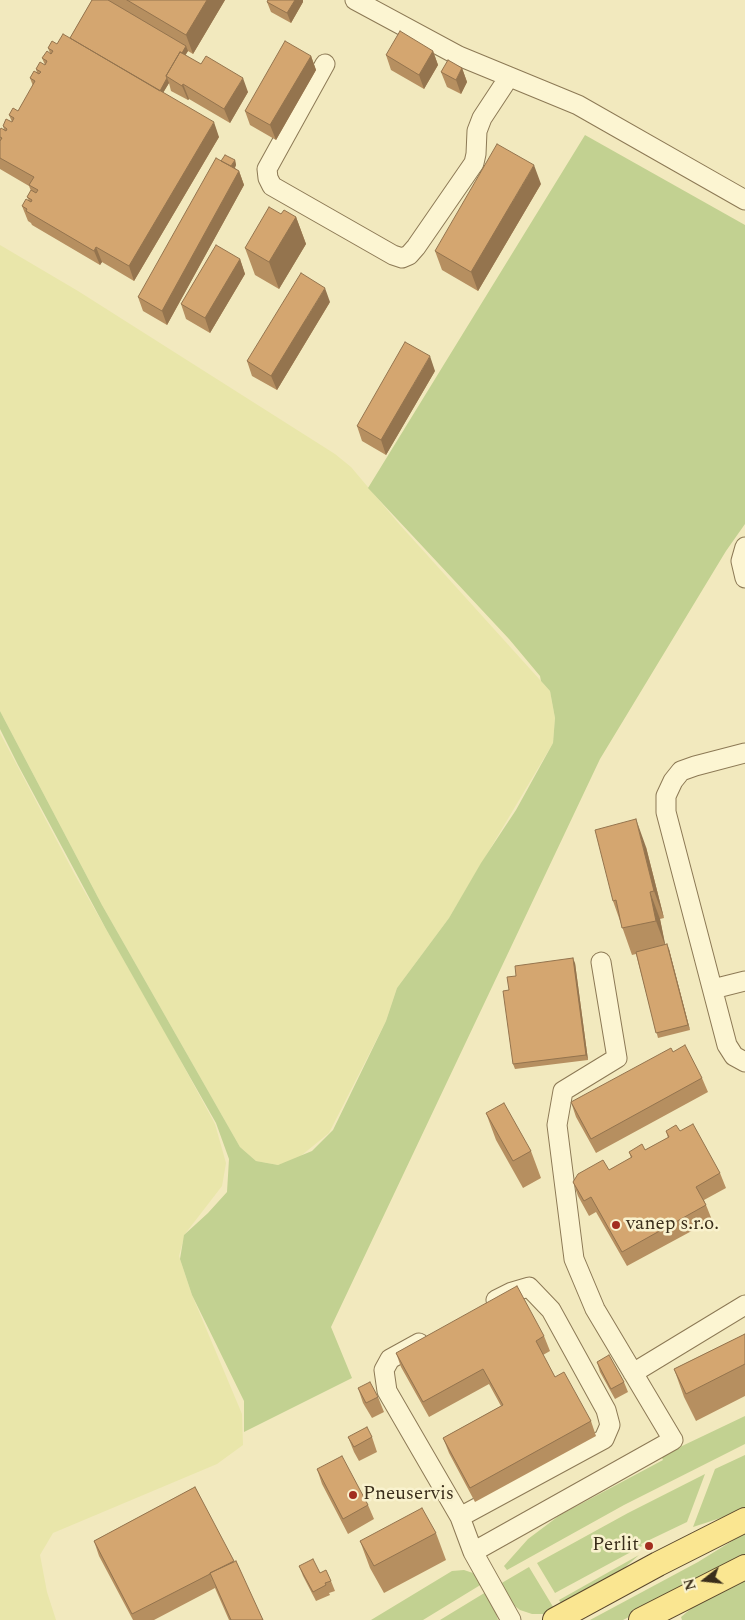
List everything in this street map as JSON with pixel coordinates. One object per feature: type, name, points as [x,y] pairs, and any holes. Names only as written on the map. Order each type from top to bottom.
[{"type":"main road","points":[[554,1620],[745,1520]]},
{"type":"main road","points":[[641,1620],[745,1566]]},
{"type":"lane","points":[[355,0],[459,56],[578,105],[745,200]]},
{"type":"lane","points":[[326,64],[267,169],[268,178],[272,186],[402,258],[409,255],[416,247],[474,163],[477,131],[482,118],[509,77]]},
{"type":"lane","points":[[745,547],[741,561],[745,578]]},
{"type":"lane","points":[[745,754],[681,771],[673,781],[666,796],[666,812],[728,1045],[734,1056],[745,1062]]},
{"type":"lane","points":[[473,1552],[673,1440],[595,1308],[574,1260],[557,1125],[563,1091],[617,1058],[601,962]]},
{"type":"lane","points":[[713,989],[745,981]]},
{"type":"lane","points":[[460,1517],[604,1439],[610,1425],[606,1410],[551,1310],[529,1287],[512,1292],[477,1311]]},
{"type":"lane","points":[[633,1373],[745,1305]]},
{"type":"lane","points":[[433,1335],[390,1359],[384,1370],[387,1391],[460,1517],[473,1552],[511,1620]]},
{"type":"shaded area","points":[[0,245],[78,291],[335,454],[351,467],[400,525],[550,691],[555,718],[553,743],[449,918],[397,988],[386,1021],[329,1133],[297,1159],[278,1165],[256,1161],[240,1147],[102,905],[0,711]]},
{"type":"shaded area","points":[[0,733],[75,875],[164,1030],[215,1124],[226,1163],[222,1186],[185,1234],[179,1256],[192,1295],[242,1414],[243,1445],[217,1464],[53,1533],[40,1555],[47,1592],[56,1620],[0,1620]]},
{"type":"green space","points":[[585,135],[745,225],[745,524],[726,551],[600,759],[331,1327],[352,1378],[244,1432],[244,1401],[192,1295],[180,1259],[184,1235],[227,1192],[229,1159],[216,1123],[106,929],[18,765],[0,729],[0,711],[102,905],[240,1147],[256,1161],[278,1165],[312,1151],[333,1130],[386,1021],[397,988],[449,918],[481,863],[516,810],[553,743],[555,718],[550,691],[541,681],[540,676],[509,639],[368,488]]},
{"type":"green space","points":[[745,1416],[745,1444],[624,1505],[507,1570],[504,1566],[528,1539],[560,1515],[663,1460],[661,1456]]},
{"type":"green space","points":[[745,1455],[745,1510],[693,1527],[715,1469]]},
{"type":"green space","points":[[705,1474],[687,1522],[641,1544],[642,1546],[555,1593],[537,1563],[628,1513]]},
{"type":"green space","points":[[745,1533],[745,1557],[623,1620],[590,1620],[698,1562]]},
{"type":"green space","points":[[639,1555],[615,1576],[563,1606],[559,1600]]},
{"type":"green space","points":[[529,1567],[555,1610],[544,1614],[532,1614],[520,1610],[511,1603],[500,1584]]},
{"type":"green space","points":[[464,1570],[473,1573],[482,1584],[423,1620],[371,1620],[452,1571]]},
{"type":"green space","points":[[745,1577],[745,1620],[682,1620],[681,1617],[706,1596]]},
{"type":"green space","points":[[486,1592],[494,1606],[498,1620],[440,1620]]},
{"type":"building","points":[[92,0],[108,0],[186,46],[182,53],[180,52],[166,76],[167,78],[160,91],[70,38]]},
{"type":"building","points":[[127,0],[207,0],[186,35]]},
{"type":"building","points":[[268,0],[295,0],[287,13],[267,2]]},
{"type":"building","points":[[400,31],[433,51],[419,75],[386,55]]},
{"type":"building","points":[[63,34],[214,122],[129,266],[96,247],[94,251],[26,211],[27,209],[22,206],[26,199],[31,202],[32,200],[27,197],[31,190],[36,193],[38,190],[29,185],[34,177],[0,158],[1,128],[6,131],[7,129],[3,126],[6,119],[12,122],[14,118],[9,115],[13,108],[18,111],[35,81],[30,78],[34,71],[39,74],[41,72],[36,69],[40,62],[45,65],[47,61],[42,58],[47,51],[51,54],[53,51],[48,48],[52,41],[57,44]]},
{"type":"building","points":[[285,41],[311,56],[270,125],[245,111]]},
{"type":"building","points":[[180,52],[201,64],[206,56],[243,78],[224,109],[166,76]]},
{"type":"building","points":[[448,60],[462,68],[456,80],[441,72]]},
{"type":"building","points":[[497,144],[534,165],[471,272],[435,251]]},
{"type":"building","points":[[225,155],[235,160],[231,166],[221,161]]},
{"type":"building","points":[[216,158],[239,171],[162,311],[138,297]]},
{"type":"building","points":[[269,207],[281,214],[284,210],[296,217],[269,262],[245,248]]},
{"type":"building","points":[[216,245],[240,259],[205,318],[181,304]]},
{"type":"building","points":[[301,273],[325,288],[271,376],[247,361]]},
{"type":"building","points":[[405,342],[430,356],[381,440],[357,426]]},
{"type":"building","points":[[636,819],[654,891],[650,892],[656,921],[622,928],[616,900],[613,901],[595,830]]},
{"type":"building","points":[[667,944],[688,1025],[656,1033],[636,952]]},
{"type":"building","points":[[573,958],[586,1055],[513,1064],[503,991],[509,990],[507,977],[516,976],[515,966]]},
{"type":"building","points":[[685,1045],[702,1078],[591,1139],[571,1102],[671,1048],[673,1052]]},
{"type":"building","points":[[504,1103],[531,1151],[513,1161],[486,1113]]},
{"type":"building","points":[[693,1124],[720,1173],[696,1187],[706,1205],[622,1252],[591,1197],[584,1201],[573,1182],[578,1174],[603,1160],[609,1170],[632,1157],[629,1152],[642,1144],[645,1150],[669,1137],[666,1131],[676,1125],[680,1131]]},
{"type":"building","points":[[517,1286],[544,1336],[536,1341],[555,1377],[564,1372],[591,1421],[470,1488],[443,1438],[503,1405],[483,1369],[423,1402],[396,1353]]},
{"type":"building","points":[[745,1334],[745,1364],[686,1394],[674,1369]]},
{"type":"building","points":[[609,1355],[624,1382],[611,1389],[597,1362]]},
{"type":"building","points":[[370,1382],[378,1397],[366,1403],[358,1388]]},
{"type":"building","points":[[367,1427],[372,1437],[354,1447],[348,1437]]},
{"type":"building","points":[[342,1456],[368,1505],[343,1519],[317,1469]]},
{"type":"building","points":[[195,1487],[234,1561],[132,1614],[94,1541]]},
{"type":"building","points":[[422,1508],[436,1533],[374,1566],[360,1541]]},
{"type":"building","points":[[313,1559],[320,1573],[326,1570],[331,1581],[313,1592],[299,1566]]},
{"type":"building","points":[[236,1561],[263,1620],[231,1620],[210,1573]]},
{"type":"place","name":"vanep s.r.o.","points":[[616,1225]]},
{"type":"place","name":"Pneuservis","points":[[353,1495]]},
{"type":"place","name":"Perlit","points":[[649,1546]]}]
